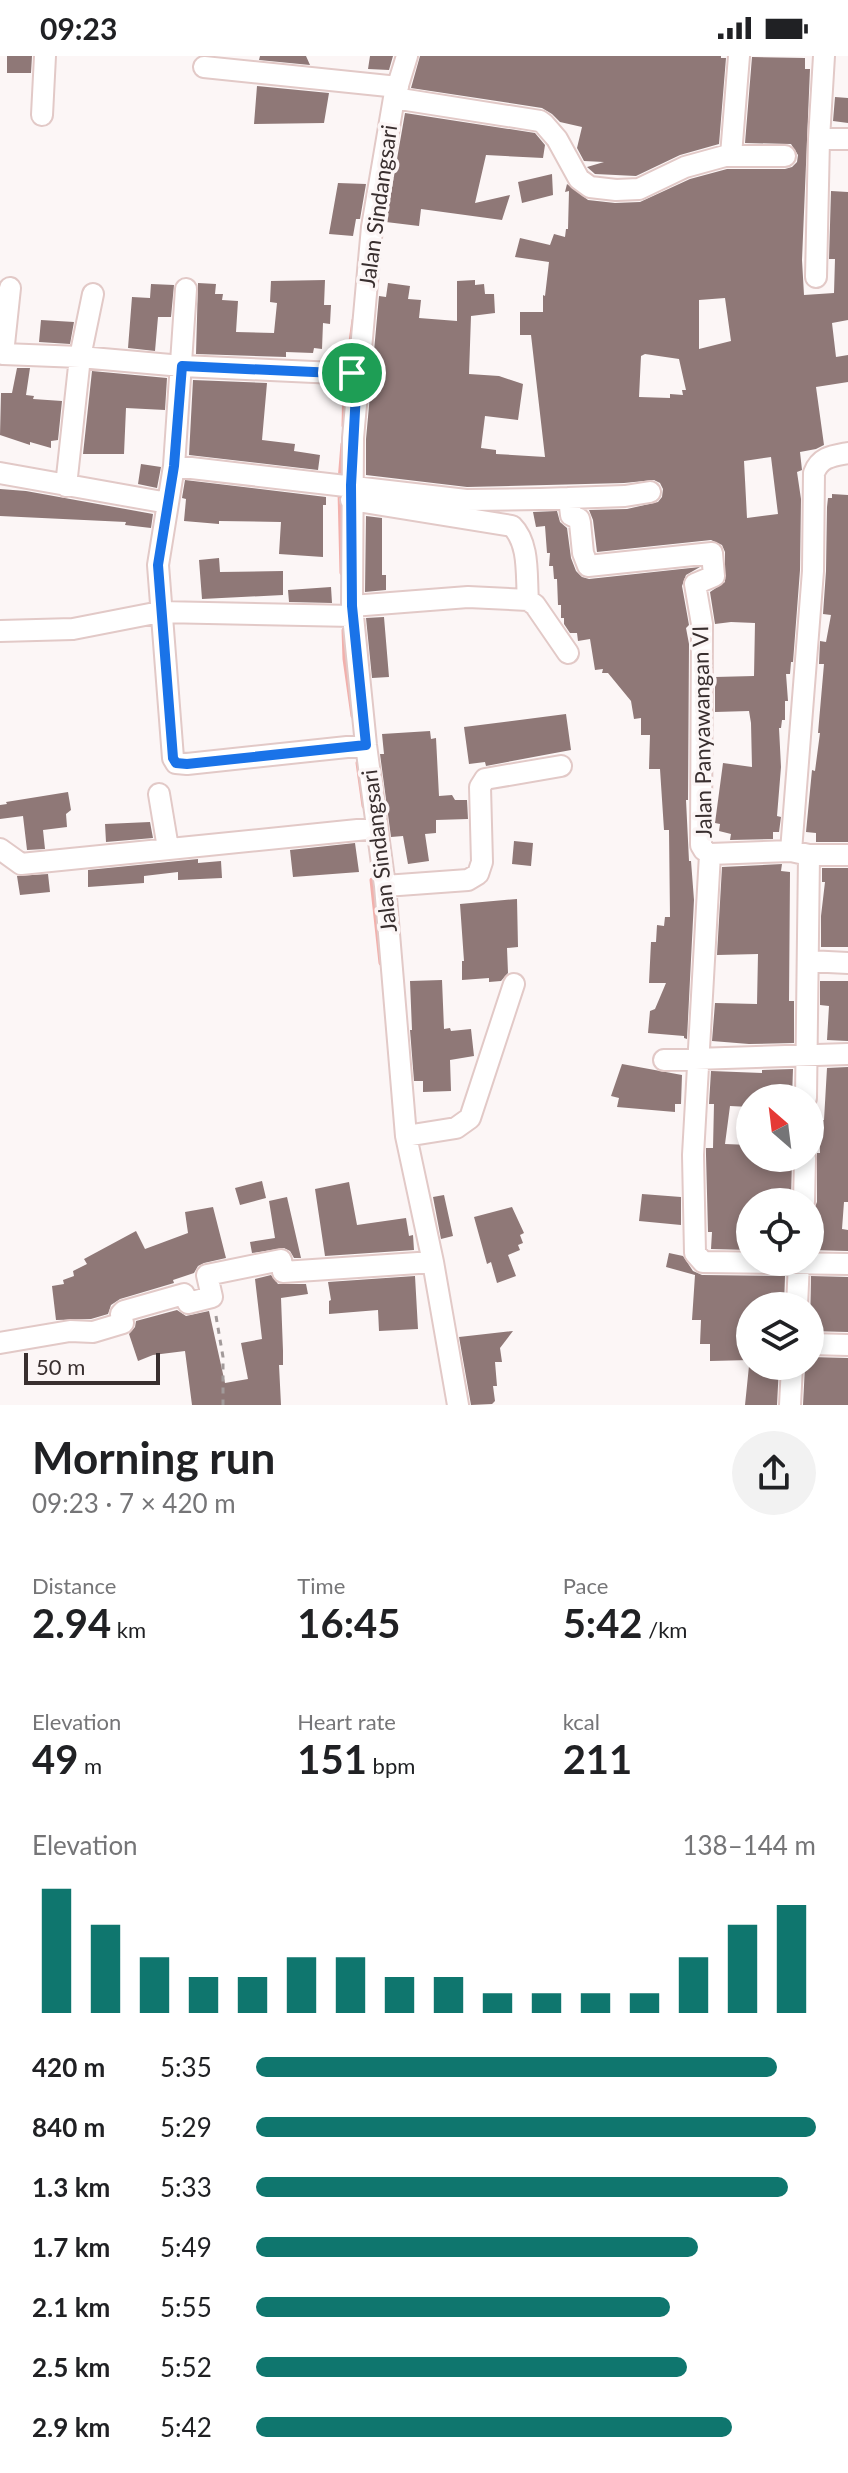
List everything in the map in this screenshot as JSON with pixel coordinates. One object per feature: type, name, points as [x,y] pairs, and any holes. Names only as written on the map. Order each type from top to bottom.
[{"type":"street","points":[[42,115],[45,56]]},
{"type":"street","name":"Jalan Sindangsari","points":[[407,56],[396,93],[349,373],[345,488],[352,611],[385,886],[406,1136],[433,1262],[458,1405]]},
{"type":"street","points":[[731,155],[739,56]]},
{"type":"street","points":[[816,277],[824,56]]},
{"type":"street","points":[[204,67],[396,93],[540,121],[557,139],[579,179],[590,187],[639,189],[685,167],[731,155],[785,156]]},
{"type":"street","points":[[819,139],[848,139]]},
{"type":"street","points":[[0,375],[10,288]]},
{"type":"street","points":[[186,289],[174,466],[158,565],[171,752],[176,763],[187,764],[366,745]]},
{"type":"street","points":[[66,486],[80,357],[93,294]]},
{"type":"street","points":[[2,353],[182,366],[349,373]]},
{"type":"street","points":[[807,1084],[808,961],[800,853],[813,571],[814,473],[817,464],[826,457],[848,453]]},
{"type":"street","points":[[174,466],[466,500],[625,496],[650,492]]},
{"type":"street","points":[[0,473],[168,503]]},
{"type":"street","points":[[345,488],[512,526],[519,532],[524,544],[528,600]]},
{"type":"street","name":"Jalan Panyawangan VI","points":[[569,498],[571,515],[579,519],[583,553],[588,566],[712,553],[714,576],[695,584],[702,624],[701,845],[710,854],[693,1155],[695,1253],[703,1262],[736,1262]]},
{"type":"street","points":[[0,631],[73,629],[160,612],[352,611],[468,597],[528,600],[535,605],[568,653]]},
{"type":"street","points":[[385,886],[468,880],[478,874],[482,862],[480,787],[485,779],[561,766]]},
{"type":"street","points":[[159,794],[168,848]]},
{"type":"street","points":[[0,849],[21,864],[377,828]]},
{"type":"street","points":[[710,854],[848,855]]},
{"type":"street","points":[[808,961],[848,963]]},
{"type":"street","points":[[406,1136],[456,1128],[470,1118],[514,984]]},
{"type":"street","points":[[664,1060],[848,1054]]},
{"type":"street","points":[[0,1343],[70,1331],[93,1332],[123,1323],[121,1315],[124,1311],[175,1296],[184,1294],[188,1303],[212,1297],[208,1274],[281,1260],[283,1272],[433,1262]]},
{"type":"street","name":"Jalan Panyawangan VI","points":[[824,1264],[848,1264]]},
{"type":"street","points":[[824,1344],[848,1345]]},
{"type":"street","points":[[790,1405],[791,1380]]},
{"type":"path","points":[[212,1297],[223,1357],[223,1405]]},
{"type":"building","points":[[7,56],[32,56],[31,73],[7,73]]},
{"type":"building","points":[[260,56],[306,56],[310,65],[259,60]]},
{"type":"building","points":[[370,56],[393,56],[389,70],[368,69]]},
{"type":"building","points":[[420,56],[721,56],[726,58],[719,144],[680,155],[636,176],[595,174],[587,167],[604,162],[584,161],[577,148],[582,127],[560,122],[542,108],[411,88]]},
{"type":"building","points":[[752,57],[805,58],[805,69],[810,69],[802,260],[804,295],[834,293],[835,259],[829,259],[831,191],[848,192],[848,320],[832,323],[836,357],[848,355],[848,382],[816,387],[824,445],[800,452],[802,470],[797,472],[801,499],[800,570],[793,662],[790,674],[786,674],[788,701],[785,701],[785,720],[779,728],[779,832],[773,832],[773,839],[730,840],[731,834],[719,831],[720,824],[715,823],[723,763],[752,767],[751,723],[749,711],[715,712],[715,677],[754,676],[755,623],[715,624],[710,592],[725,582],[725,552],[722,545],[711,540],[597,552],[589,510],[627,509],[658,502],[663,489],[654,480],[467,487],[366,475],[366,439],[379,296],[386,297],[388,283],[410,286],[408,299],[421,300],[419,318],[457,321],[457,281],[475,280],[475,285],[484,284],[485,294],[494,294],[495,313],[471,316],[469,374],[499,376],[523,384],[518,420],[485,416],[481,448],[496,450],[496,454],[545,457],[531,335],[520,335],[520,312],[543,312],[549,262],[515,257],[520,238],[550,245],[554,234],[565,237],[568,229],[567,184],[588,200],[640,202],[690,179],[727,169],[785,169],[797,162],[798,155],[791,144],[745,143]],"holes":[[[725,298],[731,341],[699,349],[699,300]],[[641,356],[679,359],[686,390],[682,390],[683,395],[670,394],[670,398],[639,397]],[[771,457],[778,514],[747,518],[744,461]]]},
{"type":"building","points":[[257,86],[329,93],[324,123],[254,124]]},
{"type":"building","points":[[835,97],[848,98],[848,123],[833,121]]},
{"type":"building","points":[[405,113],[535,133],[545,145],[543,158],[486,155],[475,203],[510,195],[502,220],[421,209],[419,226],[386,222]]},
{"type":"building","points":[[552,174],[553,195],[522,203],[518,182]]},
{"type":"building","points":[[338,183],[366,184],[360,219],[356,219],[353,236],[329,234]]},
{"type":"building","points":[[325,280],[324,305],[331,305],[330,324],[323,323],[322,349],[314,348],[313,353],[286,352],[286,357],[196,354],[198,283],[216,284],[215,294],[223,294],[222,300],[238,301],[236,332],[274,333],[277,303],[270,302],[271,281]]},
{"type":"building","points":[[151,284],[174,285],[171,317],[158,317],[155,351],[128,348],[132,297],[150,298]]},
{"type":"building","points":[[41,320],[74,322],[70,344],[39,342]]},
{"type":"building","points":[[17,368],[30,368],[26,395],[34,396],[33,399],[62,401],[58,440],[51,441],[51,448],[0,435],[1,393],[12,393]]},
{"type":"building","points":[[92,371],[167,378],[165,410],[126,408],[124,454],[83,454]]},
{"type":"building","points":[[193,380],[267,383],[262,440],[295,444],[294,451],[320,455],[318,470],[189,455]]},
{"type":"building","points":[[141,464],[161,467],[157,488],[138,484]]},
{"type":"building","points":[[185,480],[326,497],[326,505],[323,505],[323,557],[279,554],[281,522],[219,521],[219,524],[184,521],[186,499],[182,498]]},
{"type":"building","points":[[0,489],[153,514],[151,528],[125,525],[126,522],[0,516]]},
{"type":"building","points":[[832,494],[848,495],[848,842],[816,842],[816,833],[806,832],[812,770],[815,771],[820,733],[824,664],[819,664],[820,641],[826,642],[831,615],[823,614],[827,507]]},
{"type":"building","points":[[557,511],[560,522],[567,528],[571,558],[582,577],[589,579],[700,567],[686,575],[682,586],[689,625],[686,628],[689,644],[686,800],[694,900],[687,1039],[684,1036],[648,1033],[650,1011],[655,1009],[666,983],[649,983],[651,942],[656,942],[657,925],[664,926],[665,917],[670,917],[669,830],[664,830],[660,769],[649,769],[650,735],[641,735],[641,718],[634,719],[631,701],[608,673],[602,673],[603,669],[595,670],[590,639],[578,641],[577,633],[570,633],[564,618],[561,618],[557,579],[554,579],[553,566],[549,566],[545,526],[536,527],[533,512]]},
{"type":"building","points":[[366,516],[382,518],[382,575],[386,575],[386,590],[365,592]]},
{"type":"building","points":[[219,558],[220,572],[283,571],[283,595],[202,599],[199,560]]},
{"type":"building","points":[[331,587],[332,603],[289,602],[288,590]]},
{"type":"building","points":[[384,617],[389,677],[372,678],[366,618]]},
{"type":"building","points":[[566,714],[571,750],[486,766],[485,762],[469,764],[464,727]]},
{"type":"building","points":[[430,731],[431,739],[436,738],[439,796],[452,795],[455,800],[467,800],[468,819],[436,820],[436,833],[425,834],[429,861],[408,864],[403,836],[391,837],[380,754],[384,754],[382,734]]},
{"type":"building","points":[[68,792],[71,810],[66,814],[67,827],[43,830],[45,849],[27,850],[23,816],[0,819],[0,805],[6,802]]},
{"type":"building","points":[[150,822],[153,838],[106,842],[105,824]]},
{"type":"building","points":[[514,841],[533,843],[531,866],[512,864]]},
{"type":"building","points":[[355,843],[359,872],[293,877],[290,850]]},
{"type":"building","points":[[198,859],[198,863],[221,861],[222,878],[178,880],[178,872],[144,876],[144,883],[88,887],[88,870]]},
{"type":"building","points":[[782,864],[781,871],[790,872],[789,1001],[794,1001],[794,1043],[712,1041],[715,1003],[757,1004],[758,954],[717,955],[722,867]]},
{"type":"building","points":[[822,868],[848,868],[848,947],[821,947],[825,882],[822,882]]},
{"type":"building","points":[[48,874],[50,892],[20,895],[17,876]]},
{"type":"building","points":[[517,899],[518,947],[507,948],[508,973],[501,981],[489,982],[489,978],[462,980],[464,961],[460,904]]},
{"type":"building","points":[[442,980],[444,1029],[471,1029],[474,1056],[450,1060],[451,1091],[423,1092],[423,1081],[414,1081],[410,981]]},
{"type":"building","points":[[820,981],[848,981],[848,1041],[827,1040],[829,1006],[820,1005]]},
{"type":"building","points":[[622,1064],[682,1075],[681,1104],[675,1104],[675,1112],[617,1107],[619,1098],[611,1096]]},
{"type":"building","points":[[848,1067],[848,1202],[844,1202],[842,1229],[848,1230],[848,1251],[824,1250],[824,1188],[817,1188],[817,1172],[824,1172],[827,1068]]},
{"type":"building","points":[[793,1069],[792,1084],[736,1084],[736,1106],[730,1106],[725,1144],[736,1144],[736,1172],[792,1172],[791,1188],[736,1188],[736,1250],[711,1249],[706,1148],[713,1148],[714,1104],[709,1104],[711,1071],[762,1073],[762,1070]]},
{"type":"building","points":[[262,1181],[266,1198],[240,1205],[235,1188]]},
{"type":"building","points":[[349,1182],[357,1225],[406,1218],[409,1236],[413,1235],[414,1250],[325,1256],[315,1189]]},
{"type":"building","points":[[642,1194],[681,1197],[681,1225],[639,1221]]},
{"type":"building","points":[[444,1195],[453,1236],[441,1239],[433,1197]]},
{"type":"building","points":[[287,1197],[301,1258],[294,1258],[284,1248],[252,1253],[250,1242],[275,1238],[269,1201]]},
{"type":"building","points":[[213,1207],[226,1258],[204,1263],[194,1273],[173,1280],[174,1283],[120,1299],[111,1305],[108,1314],[91,1319],[56,1320],[52,1286],[64,1284],[63,1280],[74,1276],[73,1271],[87,1264],[84,1259],[136,1231],[145,1249],[188,1233],[185,1212]]},
{"type":"building","points":[[512,1207],[524,1233],[520,1235],[523,1243],[518,1245],[520,1250],[508,1255],[516,1276],[497,1283],[491,1262],[487,1264],[474,1217]]},
{"type":"building","points":[[669,1253],[683,1256],[693,1271],[702,1275],[785,1276],[784,1292],[736,1292],[736,1360],[710,1361],[710,1344],[700,1344],[701,1320],[692,1320],[695,1275],[666,1267]]},
{"type":"building","points":[[271,1275],[278,1284],[306,1284],[308,1294],[281,1298],[281,1405],[192,1405],[185,1351],[153,1355],[138,1361],[129,1334],[136,1321],[177,1310],[186,1316],[209,1311],[225,1383],[248,1379],[241,1343],[262,1339],[255,1279]]},
{"type":"building","points":[[415,1276],[418,1329],[379,1331],[378,1310],[329,1314],[331,1300],[328,1282]]},
{"type":"building","points":[[811,1276],[848,1277],[848,1332],[824,1331],[824,1292],[811,1292]]},
{"type":"building","points":[[513,1331],[500,1348],[502,1362],[495,1362],[495,1401],[492,1404],[471,1405],[459,1337]]},
{"type":"building","points":[[824,1357],[848,1358],[848,1405],[803,1405],[804,1380],[824,1380]]},
{"type":"building","points":[[748,1380],[778,1380],[777,1405],[745,1405]]},
{"type":"waterway","points":[[347,370],[354,320]]},
{"type":"waterway","points":[[344,426],[345,380]]},
{"type":"waterway","points":[[340,481],[343,444]]},
{"type":"waterway","points":[[340,491],[342,573]]},
{"type":"waterway","points":[[344,630],[353,716]]},
{"type":"waterway","points":[[358,763],[364,806]]},
{"type":"waterway","points":[[372,880],[381,963]]},
{"type":"route","points":[[182,366],[352,373],[357,374],[351,485],[352,606],[366,745],[176,763],[171,752],[158,554],[174,466],[182,366]]}]
